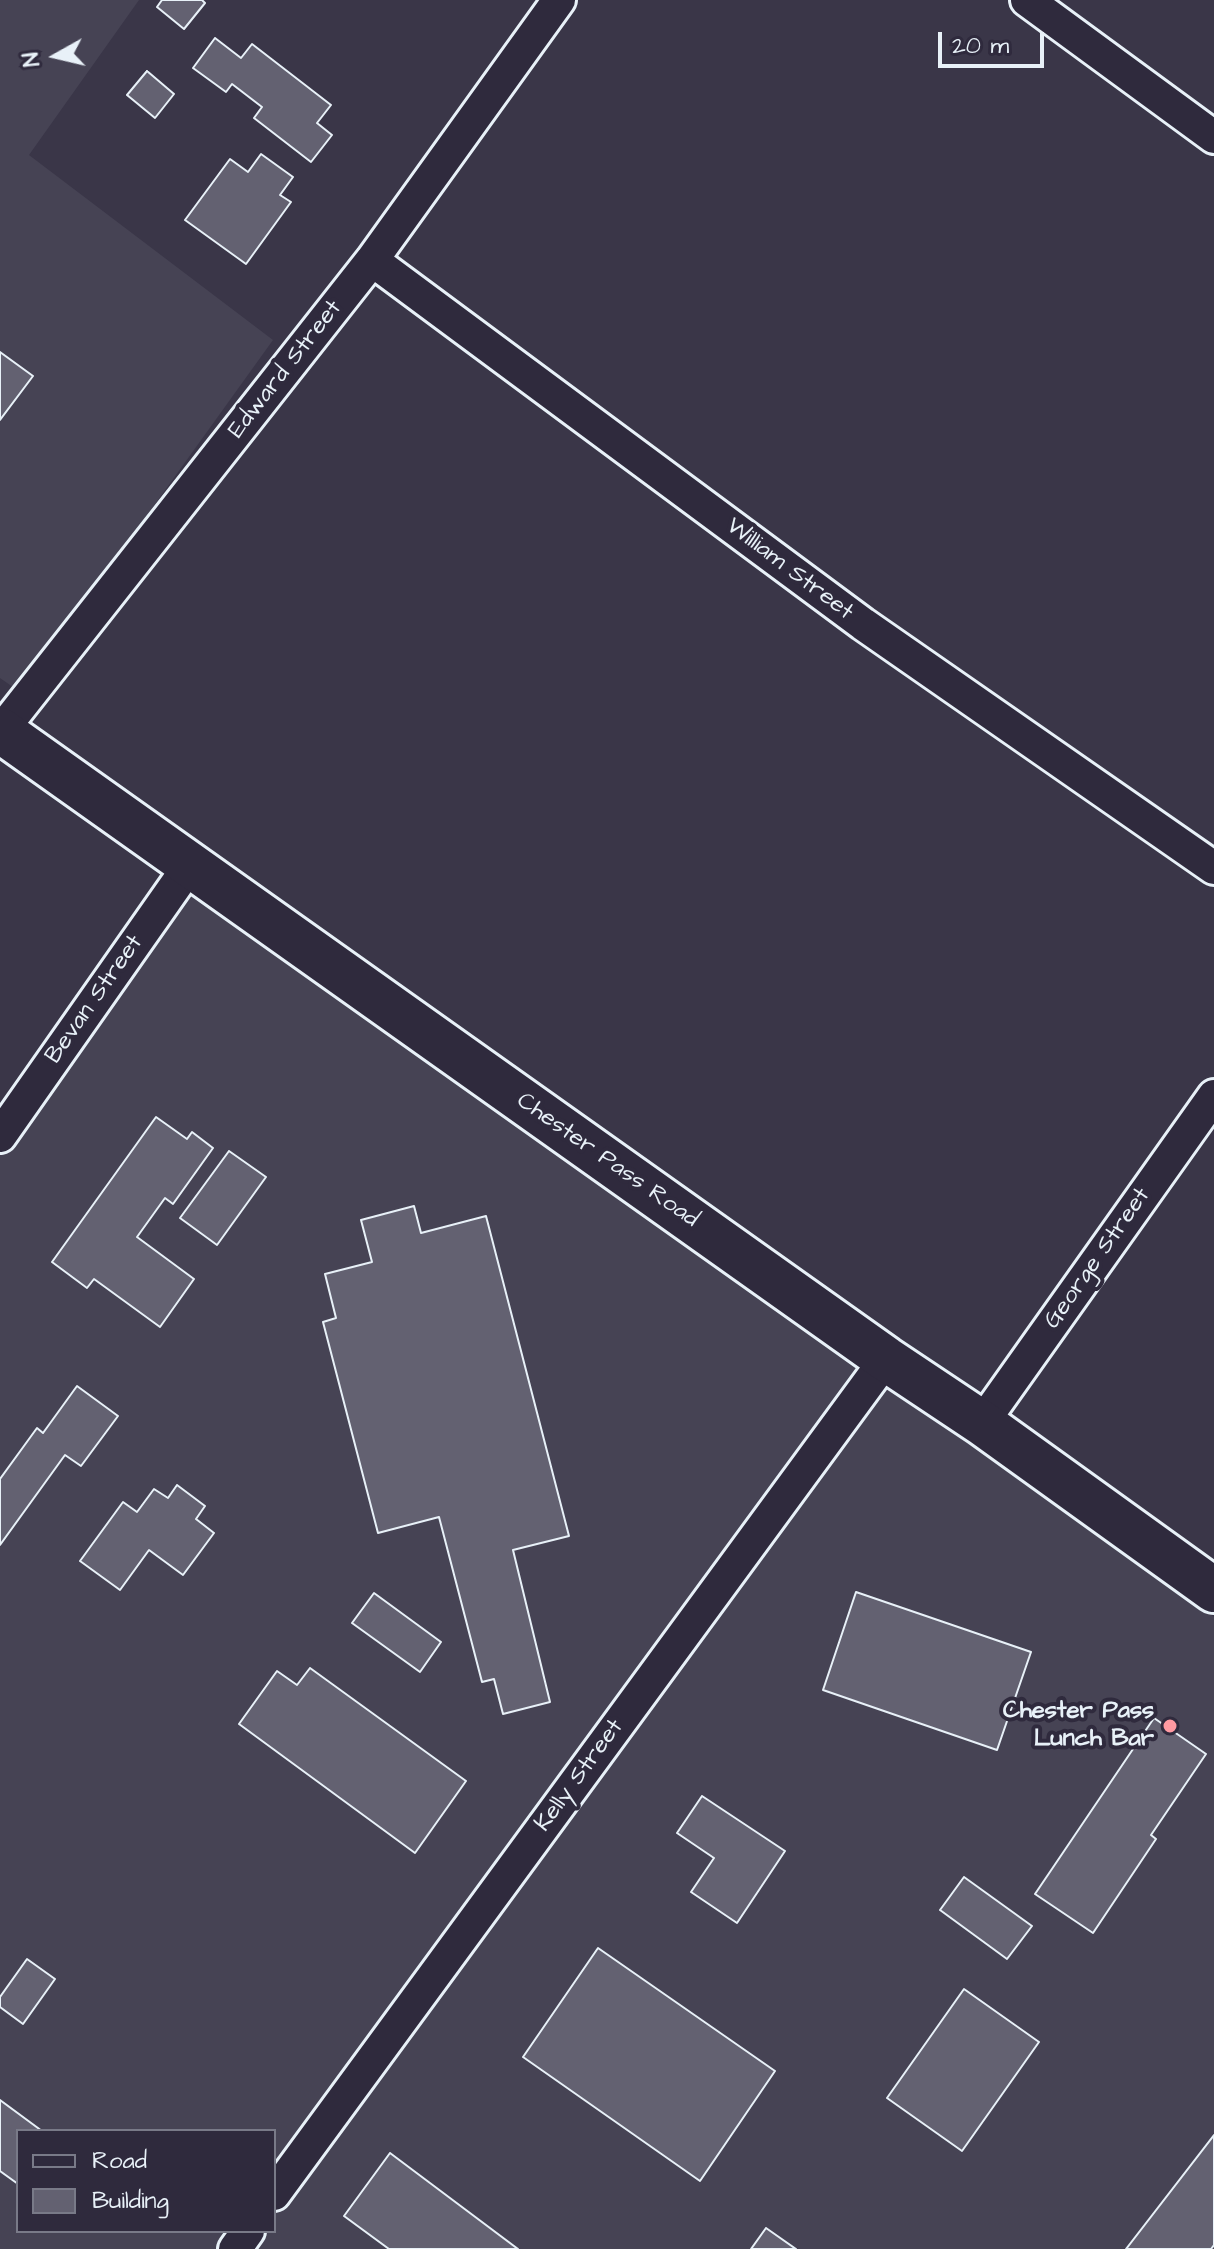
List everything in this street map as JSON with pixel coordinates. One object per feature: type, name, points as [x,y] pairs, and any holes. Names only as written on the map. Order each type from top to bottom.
[{"type":"highway","name":"Chester Pass Road","points":[[1,730],[1214,1590]]},
{"type":"street","name":"Edward Street","points":[[1,730],[372,260],[559,0]]},
{"type":"street","points":[[1027,0],[1214,137]]},
{"type":"street","points":[[1162,98],[1214,109]]},
{"type":"street","name":"William Street","points":[[372,260],[863,624],[1214,868]]},
{"type":"street","name":"Bevan Street","points":[[0,1136],[190,865]]},
{"type":"street","name":"George Street","points":[[982,1423],[1214,1096]]},
{"type":"street","name":"Kelly Street","points":[[276,2191],[886,1359]]},
{"type":"shaded area","points":[[0,0],[139,0],[29,155],[273,340],[20,692],[0,678]]},
{"type":"shaded area","points":[[190,865],[1214,1617],[1214,2249],[0,2249],[0,1136]]},
{"type":"building","points":[[162,0],[202,0],[205,3],[184,29],[157,7]]},
{"type":"building","points":[[215,38],[241,58],[252,44],[331,105],[317,123],[332,135],[311,162],[254,118],[262,107],[232,84],[226,92],[193,68]]},
{"type":"building","points":[[147,71],[174,94],[155,118],[127,95]]},
{"type":"building","points":[[261,154],[293,177],[280,195],[291,202],[246,264],[185,220],[230,159],[248,172]]},
{"type":"building","points":[[0,352],[33,376],[0,420]]},
{"type":"building","points":[[156,1117],[187,1139],[192,1132],[213,1148],[173,1204],[165,1198],[137,1237],[194,1279],[160,1327],[94,1279],[87,1288],[52,1262]]},
{"type":"building","points":[[229,1151],[266,1177],[217,1245],[180,1218]]},
{"type":"building","points":[[414,1206],[421,1233],[486,1216],[569,1536],[513,1550],[550,1702],[503,1714],[494,1679],[482,1682],[439,1517],[378,1533],[323,1322],[336,1318],[325,1274],[372,1262],[361,1220]]},
{"type":"building","points":[[77,1386],[118,1416],[81,1466],[65,1455],[0,1545],[0,1479],[37,1428],[43,1433]]},
{"type":"building","points":[[177,1485],[205,1506],[196,1519],[214,1533],[183,1575],[149,1550],[120,1590],[80,1561],[123,1502],[137,1512],[154,1489],[168,1498]]},
{"type":"building","points":[[856,1592],[1031,1652],[997,1750],[823,1690]]},
{"type":"building","points":[[374,1593],[441,1642],[420,1672],[352,1623]]},
{"type":"building","points":[[310,1668],[466,1781],[415,1853],[239,1724],[277,1671],[297,1685]]},
{"type":"building","points":[[1154,1718],[1206,1754],[1151,1835],[1156,1839],[1093,1933],[1035,1894]]},
{"type":"building","points":[[702,1796],[785,1851],[737,1923],[691,1892],[714,1858],[677,1833]]},
{"type":"building","points":[[964,1877],[1032,1926],[1007,1959],[940,1910]]},
{"type":"building","points":[[598,1948],[775,2071],[700,2181],[523,2057]]},
{"type":"building","points":[[27,1959],[55,1979],[23,2024],[0,2007],[0,1997]]},
{"type":"building","points":[[964,1989],[1039,2042],[962,2151],[887,2098]]},
{"type":"building","points":[[0,2100],[39,2129],[16,2129],[16,2183],[0,2171]]},
{"type":"building","points":[[1214,2135],[1214,2245],[1211,2249],[1126,2249]]},
{"type":"building","points":[[390,2153],[518,2249],[389,2249],[344,2216]]},
{"type":"building","points":[[766,2228],[796,2249],[751,2249]]},
{"type":"place","name":"Chester Pass Lunch Bar","points":[[1170,1726]]}]
